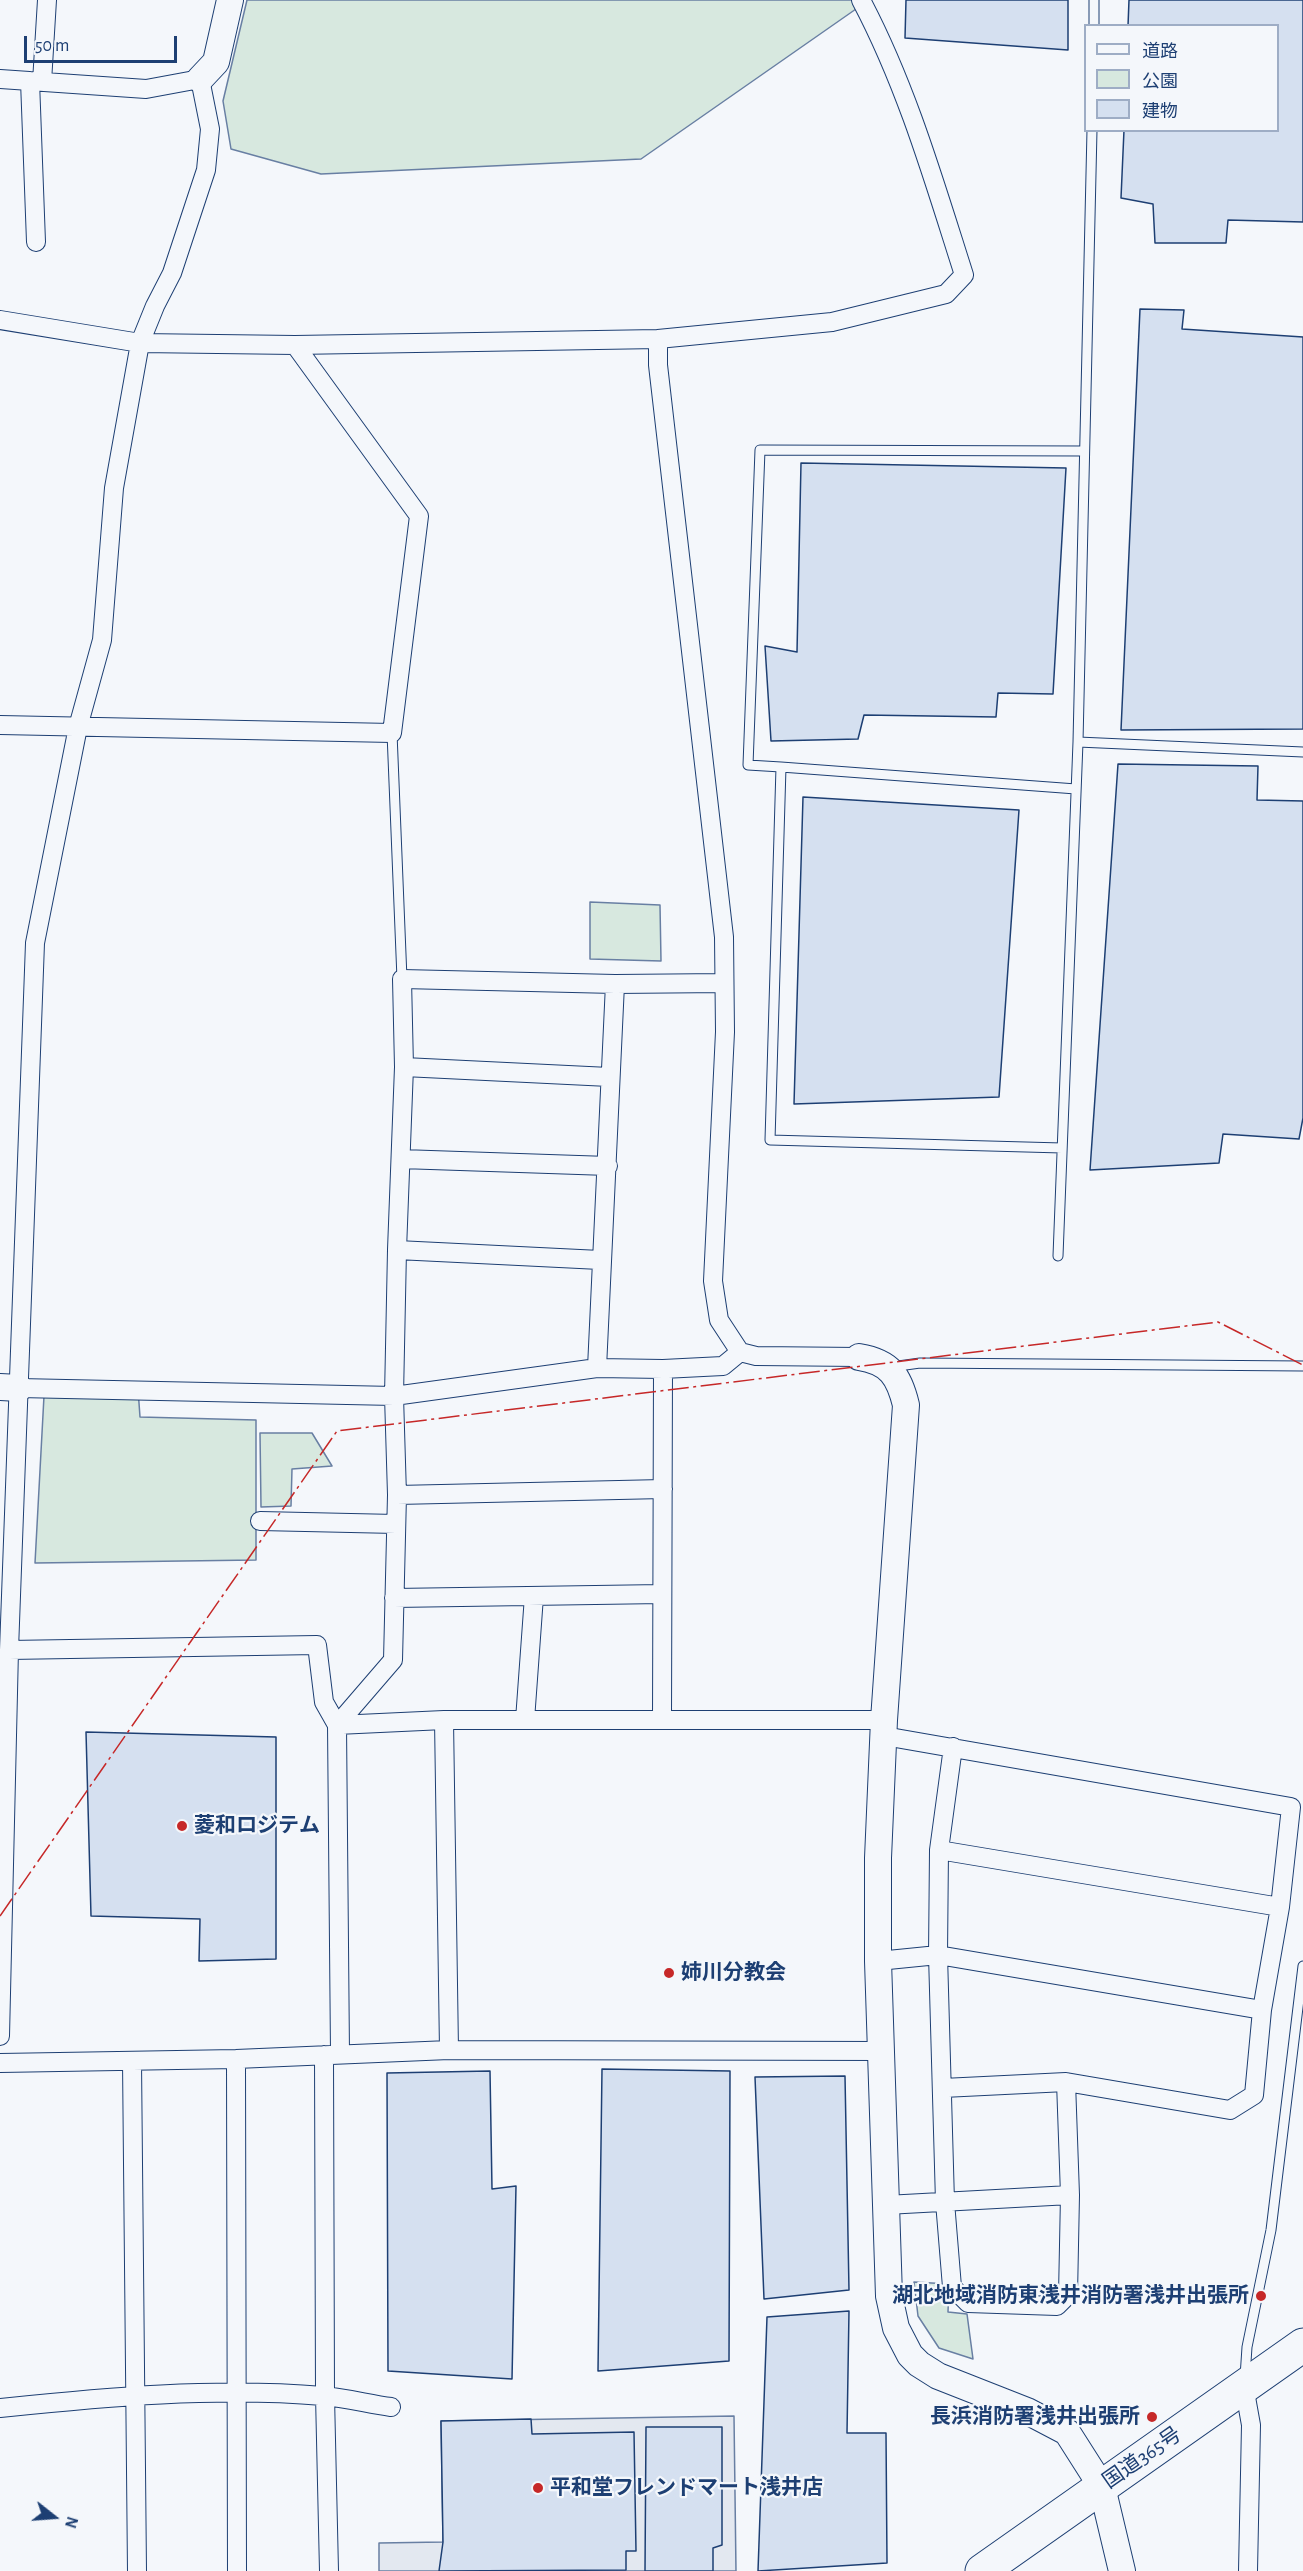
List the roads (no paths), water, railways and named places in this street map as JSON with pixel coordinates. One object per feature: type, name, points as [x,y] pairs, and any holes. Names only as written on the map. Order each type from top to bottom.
[{"type":"highway","name":"国道365号","points":[[982,2571],[1303,2345]]},
{"type":"street","points":[[36,242],[36,82],[47,0]]},
{"type":"street","points":[[0,79],[146,89],[200,79],[216,62],[230,0]]},
{"type":"street","points":[[0,320],[140,343],[295,345],[658,339],[832,322],[946,294],[964,275],[920,138],[886,47],[861,0]]},
{"type":"street","points":[[0,2036],[9,1650],[10,1388],[35,943],[78,727],[102,640],[114,488],[140,343],[172,273],[207,170],[210,129],[200,79]]},
{"type":"street","points":[[658,339],[658,365],[724,937],[725,1032],[713,1281],[718,1320],[740,1352],[756,1356],[872,1360],[889,1368],[901,1386],[906,1405],[884,1728],[879,1858],[878,1961],[889,2296],[896,2328],[910,2355],[919,2364],[938,2376],[1027,2411],[1067,2432],[1102,2487],[1122,2571]]},
{"type":"street","points":[[0,725],[392,733],[419,516],[295,345]]},
{"type":"street","points":[[337,1725],[393,1660],[397,1495],[394,1396],[404,1067],[402,979],[615,984],[724,983]]},
{"type":"street","points":[[597,1368],[600,1260],[608,1166],[609,1077],[615,984]]},
{"type":"street","points":[[404,1067],[609,1077]]},
{"type":"street","points":[[401,1159],[608,1166]]},
{"type":"street","points":[[397,1250],[600,1260]]},
{"type":"street","points":[[10,1388],[394,1396],[597,1368],[663,1369],[723,1366],[740,1352]]},
{"type":"street","points":[[662,1718],[663,1369]]},
{"type":"street","points":[[397,1495],[663,1489]]},
{"type":"street","points":[[260,1521],[396,1524]]},
{"type":"street","points":[[394,1598],[662,1594]]},
{"type":"street","points":[[525,1720],[534,1596]]},
{"type":"street","points":[[9,1650],[317,1645],[324,1702],[337,1725],[325,2396],[329,2571]]},
{"type":"street","points":[[337,1725],[444,1720],[662,1718],[884,1728],[953,1747],[1292,1806],[1280,1907],[1262,2010],[1254,2095],[1230,2110],[1066,2082],[943,2088]]},
{"type":"street","points":[[444,1720],[449,2050]]},
{"type":"street","points":[[953,1747],[939,1850],[938,1955],[945,2202],[952,2287],[968,2303],[1057,2307],[1068,2295],[1070,2195],[1066,2082]]},
{"type":"street","points":[[939,1850],[1280,1907]]},
{"type":"street","points":[[878,1961],[938,1955],[1262,2010]]},
{"type":"street","points":[[0,2063],[236,2059],[449,2050],[882,2051]]},
{"type":"street","points":[[236,2059],[237,2571]]},
{"type":"street","points":[[132,2061],[137,2571]]},
{"type":"street","points":[[886,2205],[1070,2195]]},
{"type":"street","points":[[1248,2571],[1252,2381]]},
{"type":"street","points":[[0,2408],[134,2395],[236,2393],[325,2396],[391,2407]]},
{"type":"lane","points":[[1094,0],[1094,24]]},
{"type":"lane","points":[[1058,1256],[1078,742],[1092,132]]},
{"type":"lane","points":[[1076,789],[748,765],[760,450],[1084,451]]},
{"type":"lane","points":[[392,733],[402,979]]},
{"type":"lane","points":[[1078,742],[1303,752]]},
{"type":"lane","points":[[781,767],[770,1140],[1062,1148]]},
{"type":"lane","points":[[889,1368],[920,1364],[1303,1366]]},
{"type":"lane","points":[[1252,2381],[1247,2347],[1271,2230],[1303,1966]]},
{"type":"place","name":"菱和ロジテム","points":[[182,1826]]},
{"type":"place","name":"姉川分教会","points":[[669,1973]]},
{"type":"place","name":"湖北地域消防東浅井消防署浅井出張所","points":[[1261,2296]]},
{"type":"place","name":"長浜消防署浅井出張所","points":[[1152,2417]]},
{"type":"place","name":"平和堂フレンドマート浅井店","points":[[538,2488]]}]
